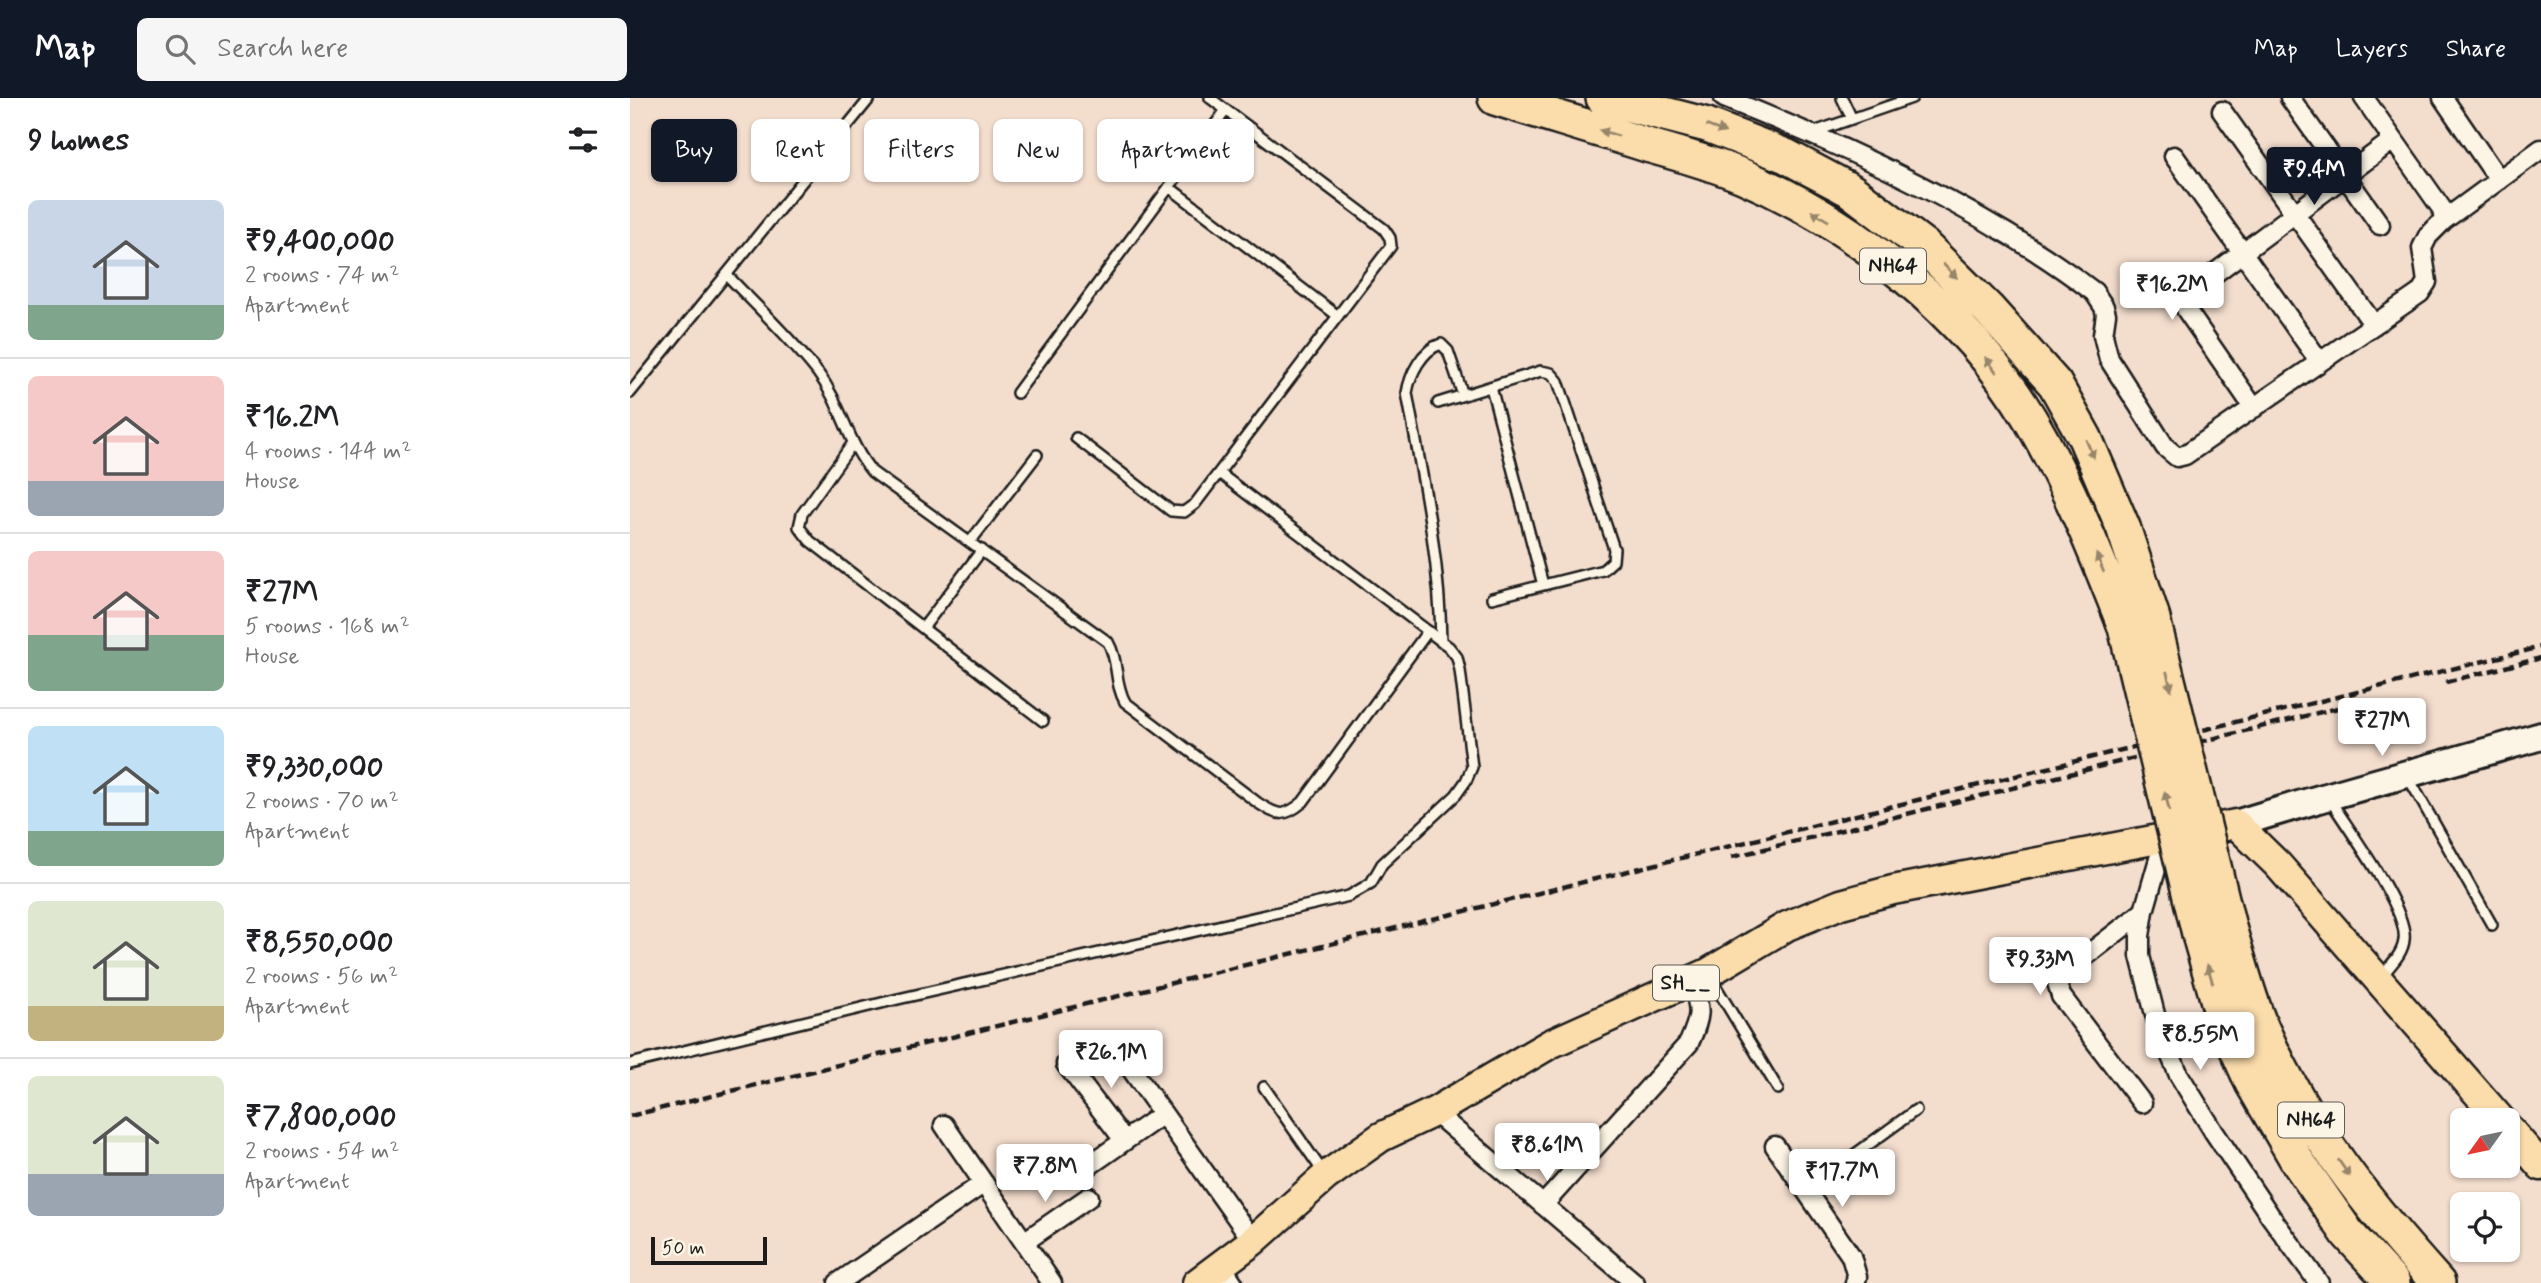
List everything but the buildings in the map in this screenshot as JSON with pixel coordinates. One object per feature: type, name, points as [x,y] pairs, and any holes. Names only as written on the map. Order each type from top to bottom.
[{"type":"highway","name":"NH64","points":[[1495,98],[1742,176],[1803,205],[1863,242],[1903,274],[1986,357],[2029,418],[2068,491],[2098,558],[2138,621]]},
{"type":"highway","name":"NH64","points":[[1603,98],[1707,125],[1786,156],[1850,190],[1924,246],[1987,309],[2054,384],[2085,438],[2123,527],[2138,621],[2215,935],[2222,1016],[2252,1083],[2298,1162],[2348,1234],[2393,1283]]},
{"type":"highway","name":"NH64","points":[[2215,935],[2306,1113],[2362,1194],[2438,1283]]},
{"type":"main road","points":[[2490,1108],[2278,865],[2236,824],[2327,795],[2407,776],[2541,736]]},
{"type":"main road","name":"SH__","points":[[1197,1283],[1227,1274],[1253,1241],[1326,1176],[1381,1137],[1434,1112],[1550,1044],[1700,977],[1787,926],[1840,904],[1893,890],[2236,824]]},
{"type":"main road","points":[[2520,1142],[2541,1166]]},
{"type":"street","points":[[1724,98],[1889,170],[1992,225],[2094,292],[2106,314],[2103,335],[2109,359],[2171,454],[2177,457],[2185,456],[2420,293],[2427,282],[2423,248],[2428,236],[2444,219],[2541,149]]},
{"type":"street","points":[[2290,98],[2380,225]]},
{"type":"street","points":[[2364,98],[2442,209],[2444,219]]},
{"type":"street","points":[[2443,98],[2499,180]]},
{"type":"street","points":[[2222,111],[2374,325]]},
{"type":"street","points":[[2254,408],[2187,311],[2184,303],[2187,294],[2393,139]]},
{"type":"street","points":[[2174,156],[2320,362]]},
{"type":"street","points":[[2165,838],[2144,911],[2140,936],[2142,969],[2158,1026],[2179,1075],[2271,1217],[2319,1283]]},
{"type":"street","points":[[2142,1103],[2061,996],[2057,982],[2064,973],[2144,911]]},
{"type":"street","points":[[1543,1205],[1689,1043],[1699,1021],[1700,977]]},
{"type":"street","points":[[1115,1046],[1253,1241]]},
{"type":"street","points":[[1066,1064],[1124,1140]]},
{"type":"street","points":[[1434,1112],[1635,1283]]},
{"type":"street","points":[[1084,1169],[1163,1114]]},
{"type":"street","points":[[944,1125],[1052,1283]]},
{"type":"street","points":[[1775,1146],[1851,1256],[1857,1277],[1855,1283]]},
{"type":"street","points":[[838,1283],[984,1183]]},
{"type":"street","points":[[1024,1242],[1089,1197]]},
{"type":"lane","points":[[630,393],[870,98]]},
{"type":"lane","points":[[1076,438],[1171,511],[1184,512],[1195,504],[1219,474],[1391,246],[1390,238],[1384,229],[1210,98]]},
{"type":"lane","points":[[1842,98],[1852,119]]},
{"type":"lane","points":[[1810,134],[1912,98]]},
{"type":"lane","points":[[1017,393],[1226,110]]},
{"type":"lane","points":[[1169,187],[1338,316]]},
{"type":"lane","points":[[727,275],[818,373],[836,402],[858,454],[872,472],[1108,642],[1115,654],[1118,690],[1125,702],[1274,813],[1289,813],[1303,802],[1428,631]]},
{"type":"lane","points":[[1441,642],[1441,601],[1436,551],[1407,393],[1410,377],[1431,347],[1441,344],[1448,351],[1462,395]]},
{"type":"lane","points":[[1438,403],[1541,371],[1551,373],[1558,381],[1615,549],[1613,562],[1603,570],[1492,598]]},
{"type":"lane","points":[[1490,387],[1543,585]]},
{"type":"lane","points":[[853,443],[802,514],[799,527],[810,541],[1043,721]]},
{"type":"lane","points":[[970,542],[1037,455]]},
{"type":"lane","points":[[630,1064],[1357,893],[1371,883],[1382,864],[1456,795],[1472,766],[1457,657],[1428,631],[1219,474]]},
{"type":"lane","points":[[923,628],[982,550]]},
{"type":"lane","points":[[2407,776],[2492,925]]},
{"type":"lane","points":[[2327,795],[2388,892],[2404,925],[2404,940],[2399,955],[2378,980]]},
{"type":"lane","points":[[1700,977],[1778,1089]]},
{"type":"lane","points":[[1264,1087],[1326,1176]]},
{"type":"lane","points":[[1805,1190],[1916,1110]]},
{"type":"railway","points":[[630,1116],[2541,647]]},
{"type":"railway","points":[[2446,682],[2541,658]]},
{"type":"railway","points":[[1732,857],[2354,704]]}]
